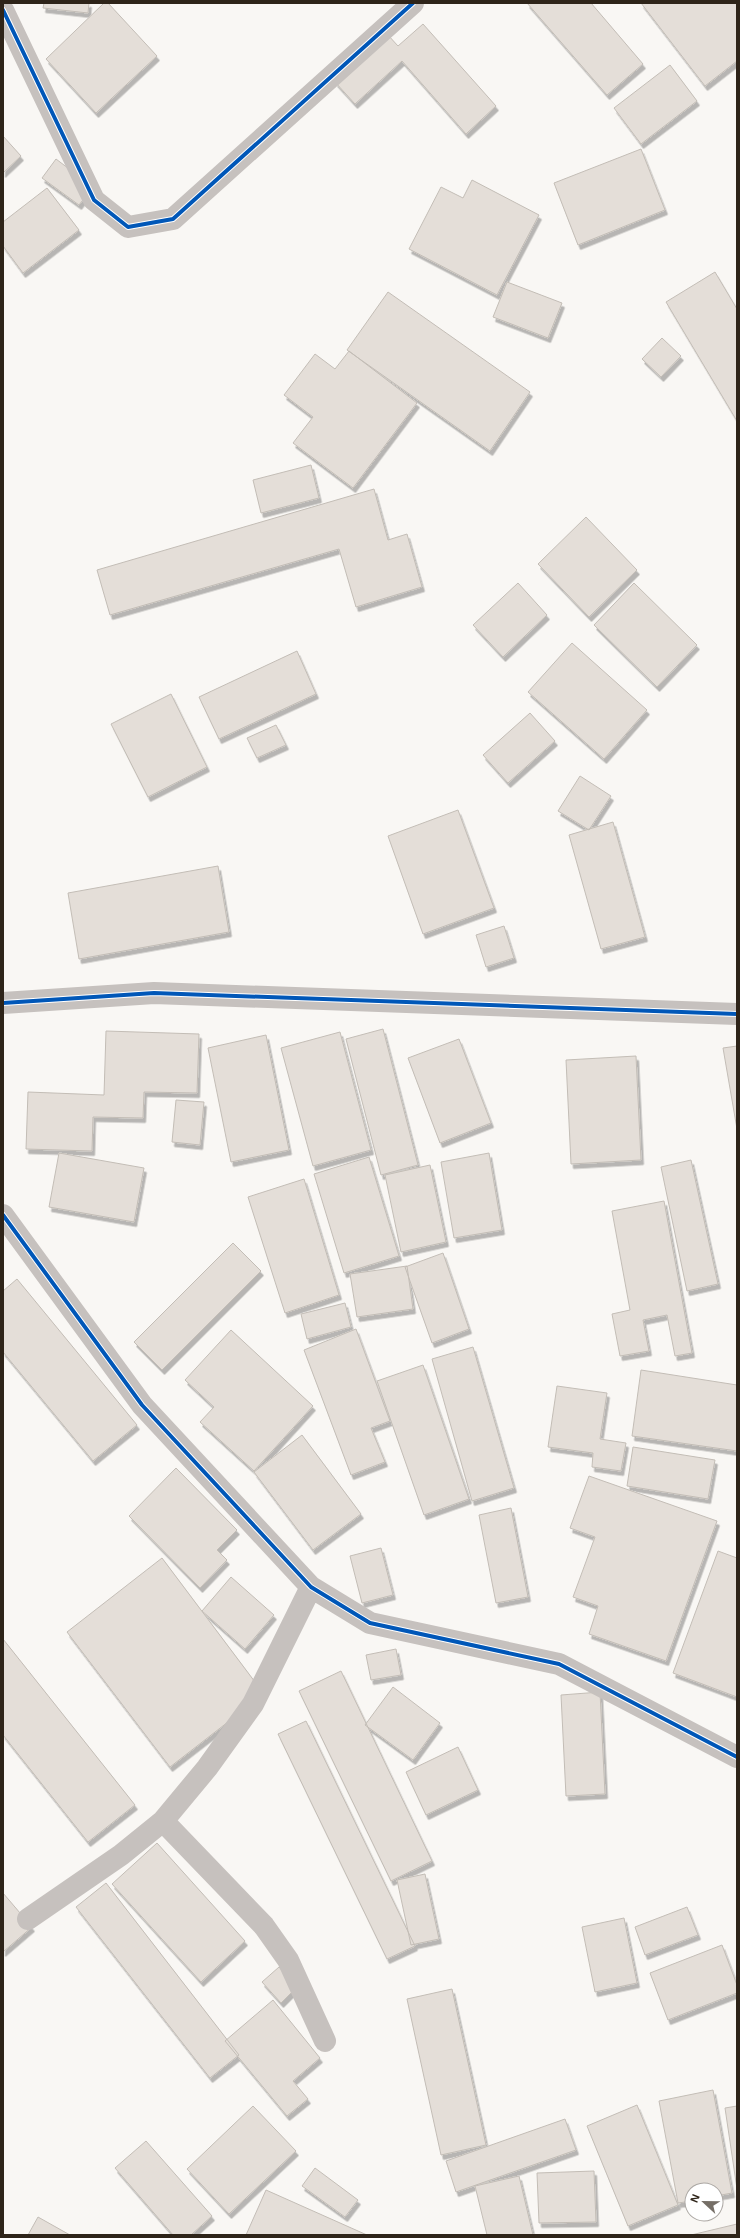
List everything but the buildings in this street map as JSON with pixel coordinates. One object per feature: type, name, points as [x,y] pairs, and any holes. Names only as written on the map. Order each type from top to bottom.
[{"type":"street","points":[[3,10],[94,200],[128,227],[173,219],[413,3]]},
{"type":"street","points":[[3,1003],[154,993],[737,1014]]},
{"type":"street","points":[[3,1214],[142,1405],[311,1587],[370,1623],[559,1664],[737,1757]]},
{"type":"street","points":[[28,1919],[121,1855],[163,1821],[207,1768],[253,1704],[311,1587]]},
{"type":"street","points":[[163,1821],[264,1926],[288,1960],[325,2041]]},
{"type":"cycle path","points":[[3,10],[94,200],[128,227],[173,219],[413,3]]},
{"type":"cycle path","points":[[3,1003],[154,993],[737,1014]]},
{"type":"cycle path","points":[[3,1215],[142,1405],[311,1587],[370,1623],[559,1664],[737,1757]]}]
